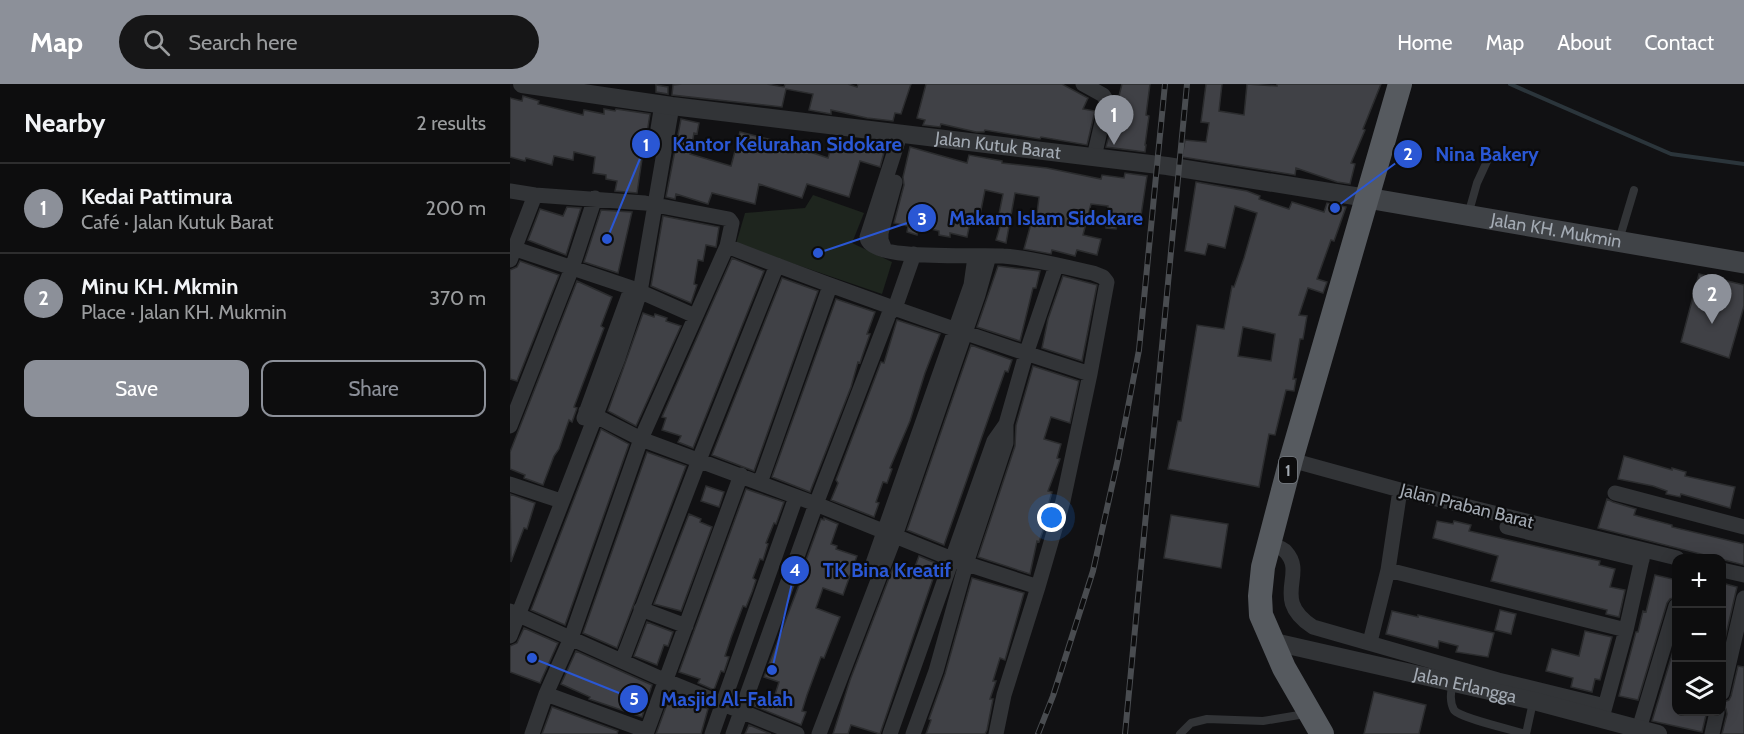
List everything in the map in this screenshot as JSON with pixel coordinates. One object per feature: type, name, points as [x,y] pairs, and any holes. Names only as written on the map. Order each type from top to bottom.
[{"type":"highway","name":"1","points":[[1316,724],[1270,641],[1261,615],[1263,567],[1291,460],[1400,84]]},
{"type":"main road","name":"Jalan KH. Mukmin","points":[[1367,198],[1744,263]]},
{"type":"street","name":"Jalan Kutuk Barat","points":[[522,84],[667,105],[1167,166],[1367,198]]},
{"type":"street","points":[[1083,84],[1103,94],[1107,101],[1094,157]]},
{"type":"street","points":[[510,636],[513,612],[556,500],[591,413],[618,358],[636,290],[667,105]]},
{"type":"street","points":[[904,135],[867,237],[867,242],[871,246],[908,254],[1016,257],[1094,273],[1103,277],[1107,282],[1063,501],[1004,695],[996,734]]},
{"type":"street","points":[[510,191],[650,204],[731,220],[732,223],[727,246],[641,439],[571,638],[546,694],[532,734]]},
{"type":"street","points":[[536,195],[512,252],[572,268],[636,290],[695,316]]},
{"type":"street","points":[[510,426],[572,268],[595,198]]},
{"type":"street","points":[[727,246],[891,309],[1090,374]]},
{"type":"street","points":[[734,734],[816,504],[891,309],[908,254]]},
{"type":"street","points":[[819,734],[848,645],[890,535],[960,332],[971,285],[982,256]]},
{"type":"street","points":[[622,661],[777,266]]},
{"type":"street","points":[[913,734],[936,671],[959,562],[994,441],[1006,424],[1026,354],[1056,266]]},
{"type":"street","points":[[760,483],[830,286]]},
{"type":"street","points":[[591,413],[641,439],[816,504],[959,562],[1038,587]]},
{"type":"street","name":"Jalan Praban Barat","points":[[1291,460],[1400,496],[1643,555],[1672,558]]},
{"type":"street","points":[[546,694],[646,732],[741,475]]},
{"type":"street","points":[[510,484],[556,500]]},
{"type":"street","points":[[1615,493],[1744,527]]},
{"type":"street","points":[[1370,642],[1388,570],[1400,496]]},
{"type":"street","points":[[712,734],[796,497]]},
{"type":"street","points":[[1269,544],[1285,550],[1292,562],[1291,604],[1301,619],[1313,627],[1604,712],[1643,555]]},
{"type":"street","points":[[890,734],[915,666],[959,562]]},
{"type":"street","points":[[1388,570],[1626,630]]},
{"type":"street","points":[[1726,571],[1744,575]]},
{"type":"street","points":[[1726,676],[1744,598]]},
{"type":"street","points":[[1639,729],[1676,608]]},
{"type":"street","points":[[641,609],[686,626]]},
{"type":"street","points":[[756,609],[776,616]]},
{"type":"street","points":[[513,612],[664,681],[797,734]]},
{"type":"street","name":"Jalan Erlangga","points":[[1270,641],[1534,701],[1604,712],[1639,729],[1658,734]]},
{"type":"street","points":[[808,734],[848,645]]},
{"type":"street","points":[[915,666],[936,671]]},
{"type":"street","points":[[1712,734],[1716,716]]},
{"type":"lane","points":[[1468,216],[1477,183],[1489,158]]},
{"type":"lane","points":[[1618,242],[1634,190]]},
{"type":"lane","points":[[1453,682],[1450,696],[1452,705],[1459,714],[1526,734],[1534,701]]},
{"type":"lane","points":[[1180,734],[1191,723],[1207,718],[1316,724]]},
{"type":"shaded area","points":[[813,195],[864,213],[852,243],[892,262],[882,294],[736,244],[745,213],[805,208]]},
{"type":"building","points":[[767,84],[784,87],[785,84],[848,84],[857,87],[858,84],[911,84],[901,114],[895,113],[893,121],[831,110],[831,114],[809,110],[813,94],[786,89],[782,107],[672,95],[673,85]]},
{"type":"building","points":[[926,84],[1062,84],[1088,98],[1083,109],[1095,111],[1087,145],[985,130],[976,132],[941,124],[940,127],[923,125],[925,120],[917,118]]},
{"type":"building","points":[[1122,84],[1150,84],[1145,152],[1106,147]]},
{"type":"building","points":[[1206,84],[1222,84],[1219,111],[1244,115],[1247,84],[1277,86],[1277,84],[1381,84],[1351,163],[1355,164],[1350,184],[1296,168],[1295,175],[1182,157],[1185,140],[1206,142],[1209,123],[1201,122]]},
{"type":"building","points":[[656,85],[668,87],[668,94],[656,92]]},
{"type":"building","points":[[523,96],[539,101],[538,104],[583,115],[584,110],[604,114],[604,109],[650,114],[637,193],[615,191],[617,181],[606,179],[606,175],[593,173],[595,157],[574,152],[573,160],[554,156],[552,165],[526,158],[525,161],[510,157],[510,98],[522,101]]},
{"type":"building","points":[[681,119],[699,123],[697,134],[694,133],[690,154],[731,166],[740,132],[828,158],[833,141],[868,152],[871,141],[886,145],[880,167],[860,161],[849,197],[807,184],[802,198],[759,184],[755,204],[712,193],[708,204],[676,194],[675,199],[666,197]]},
{"type":"building","points":[[910,147],[967,163],[969,155],[1002,161],[1002,163],[1047,168],[1101,179],[1102,175],[1124,178],[1125,173],[1147,176],[1140,222],[1117,219],[1116,229],[1106,228],[1108,206],[1091,204],[1083,235],[1101,239],[1097,255],[1077,250],[1075,256],[1052,250],[1051,254],[1024,249],[1032,220],[1036,221],[1039,197],[1015,193],[1006,243],[996,240],[1002,220],[998,219],[1003,194],[985,190],[980,215],[972,213],[967,237],[950,233],[950,237],[939,235],[939,231],[919,226],[917,235],[907,232],[908,226],[894,223],[904,185],[903,177]]},
{"type":"building","points":[[1196,182],[1247,191],[1260,196],[1259,199],[1289,209],[1292,202],[1324,212],[1327,203],[1346,207],[1317,279],[1327,282],[1323,293],[1308,288],[1299,315],[1307,316],[1303,339],[1300,339],[1293,379],[1296,379],[1294,391],[1286,390],[1275,435],[1269,434],[1259,487],[1168,469],[1178,421],[1181,421],[1197,325],[1224,329],[1232,286],[1234,287],[1244,258],[1257,213],[1235,206],[1225,248],[1208,244],[1205,255],[1185,251]],"holes":[[[1243,327],[1275,334],[1271,361],[1238,356]]]},
{"type":"building","points":[[567,207],[581,208],[566,255],[528,240],[540,209],[563,216]]},
{"type":"building","points":[[601,210],[632,212],[618,273],[584,262]]},
{"type":"building","points":[[663,216],[719,227],[716,247],[706,245],[703,261],[698,260],[694,284],[697,285],[691,303],[651,286]]},
{"type":"building","points":[[732,258],[764,271],[693,448],[678,442],[681,436],[662,430],[666,418],[662,417]]},
{"type":"building","points":[[520,261],[559,275],[517,381],[510,379],[510,270],[517,267]]},
{"type":"building","points":[[998,266],[1040,271],[1036,288],[1033,288],[1020,341],[977,327]]},
{"type":"building","points":[[1699,274],[1744,285],[1744,306],[1729,358],[1681,342]]},
{"type":"building","points":[[1063,276],[1097,285],[1082,361],[1042,348],[1048,319]]},
{"type":"building","points":[[782,278],[818,291],[754,471],[712,455]]},
{"type":"building","points":[[577,281],[612,297],[601,326],[604,328],[574,407],[577,408],[572,422],[569,420],[543,485],[524,478],[525,475],[510,469],[510,452]]},
{"type":"building","points":[[836,299],[875,312],[860,363],[858,362],[851,387],[810,492],[772,477]]},
{"type":"building","points":[[643,313],[667,318],[666,321],[681,326],[636,426],[608,411]]},
{"type":"building","points":[[897,320],[940,334],[910,421],[890,468],[892,469],[887,483],[883,482],[874,517],[831,500],[838,483],[836,480],[881,362],[884,363]]},
{"type":"building","points":[[971,345],[1012,360],[1008,372],[1005,371],[944,545],[907,530]]},
{"type":"building","points":[[1033,366],[1079,381],[1070,423],[1051,417],[1044,439],[1061,444],[1057,458],[1060,459],[1048,491],[1052,492],[1047,510],[1050,511],[1039,542],[1037,541],[1030,574],[978,557],[1015,446],[1016,425]]},
{"type":"building","points":[[601,429],[629,444],[565,625],[531,610]]},
{"type":"building","points":[[647,452],[686,466],[617,648],[583,633]]},
{"type":"building","points":[[1624,456],[1686,472],[1685,476],[1735,487],[1730,508],[1681,494],[1680,497],[1666,494],[1667,491],[1653,486],[1618,479]]},
{"type":"building","points":[[706,486],[724,492],[719,507],[701,501]]},
{"type":"building","points":[[746,489],[784,502],[766,543],[768,544],[763,560],[760,559],[753,578],[756,580],[752,592],[746,607],[743,606],[731,638],[725,656],[729,657],[724,672],[721,671],[714,690],[698,683],[700,679],[679,672]]},
{"type":"building","points":[[510,494],[535,503],[527,529],[524,528],[511,562]]},
{"type":"building","points":[[1607,499],[1636,509],[1634,515],[1672,525],[1672,527],[1744,544],[1744,565],[1726,560],[1726,554],[1701,554],[1598,528]]},
{"type":"building","points":[[689,514],[712,527],[681,611],[654,604]]},
{"type":"building","points":[[1171,515],[1228,524],[1221,568],[1164,558]]},
{"type":"building","points":[[824,518],[838,524],[831,544],[837,546],[836,549],[857,556],[843,595],[823,588],[816,608],[840,617],[824,658],[821,657],[807,695],[802,711],[806,712],[801,725],[754,706],[757,695],[773,701],[779,682],[764,677],[807,564],[805,563],[821,519],[824,520]]},
{"type":"building","points":[[1437,521],[1453,524],[1454,521],[1471,525],[1469,531],[1600,561],[1599,565],[1615,569],[1610,587],[1625,590],[1619,617],[1606,614],[1607,610],[1491,581],[1498,556],[1433,538]]},
{"type":"building","points":[[919,556],[938,564],[880,734],[851,725],[848,734],[833,734],[850,680],[894,565],[913,572]]},
{"type":"building","points":[[1655,575],[1672,579],[1672,598],[1667,603],[1638,700],[1619,696],[1636,632],[1638,632],[1643,611],[1646,612]]},
{"type":"building","points":[[972,578],[1024,593],[1005,660],[1000,658],[993,681],[996,681],[990,699],[993,699],[987,730],[985,734],[926,734],[931,720],[929,719],[945,674]]},
{"type":"building","points":[[1726,584],[1737,587],[1726,635]]},
{"type":"building","points":[[1500,610],[1516,614],[1511,634],[1495,630]]},
{"type":"building","points":[[1392,611],[1494,633],[1488,657],[1456,652],[1458,646],[1439,641],[1438,648],[1386,634]]},
{"type":"building","points":[[647,622],[673,632],[668,646],[664,645],[657,665],[634,656]]},
{"type":"building","points":[[524,628],[558,643],[540,683],[510,672],[510,646],[517,643]]},
{"type":"building","points":[[1585,631],[1612,637],[1600,680],[1595,679],[1592,692],[1571,687],[1573,678],[1546,671],[1552,649],[1579,656]]},
{"type":"building","points":[[576,651],[652,685],[642,717],[589,699],[590,697],[561,684]]},
{"type":"building","points":[[1672,655],[1672,716],[1706,716],[1702,732],[1652,721]]},
{"type":"building","points":[[1738,666],[1744,667],[1744,734],[1722,734],[1727,714],[1726,701],[1731,696]]},
{"type":"building","points":[[1374,692],[1426,705],[1419,734],[1364,734]]},
{"type":"building","points":[[671,693],[708,709],[701,734],[656,734]]},
{"type":"building","points":[[552,707],[618,731],[617,734],[542,734]]},
{"type":"building","points":[[749,725],[771,734],[745,734]]},
{"type":"waterway","points":[[1510,84],[1671,154],[1744,164]]},
{"type":"railway","points":[[1038,734],[1053,696],[1093,571],[1118,459],[1139,350],[1165,84]]},
{"type":"railway","points":[[1125,734],[1187,84]]},
{"type":"place","name":"Kedai Pattimura","points":[[1114,145]]},
{"type":"place","name":"Nina Bakery","points":[[1335,208]]},
{"type":"place","name":"Kantor Kelurahan Sidokare","points":[[607,239]]},
{"type":"place","name":"Makam Islam Sidokare","points":[[818,253]]},
{"type":"place","name":"Minu KH. Mkmin","points":[[1712,324]]},
{"type":"place","name":"Masjid Al-Falah","points":[[532,658]]},
{"type":"place","name":"TK Bina Kreatif","points":[[772,670]]}]
